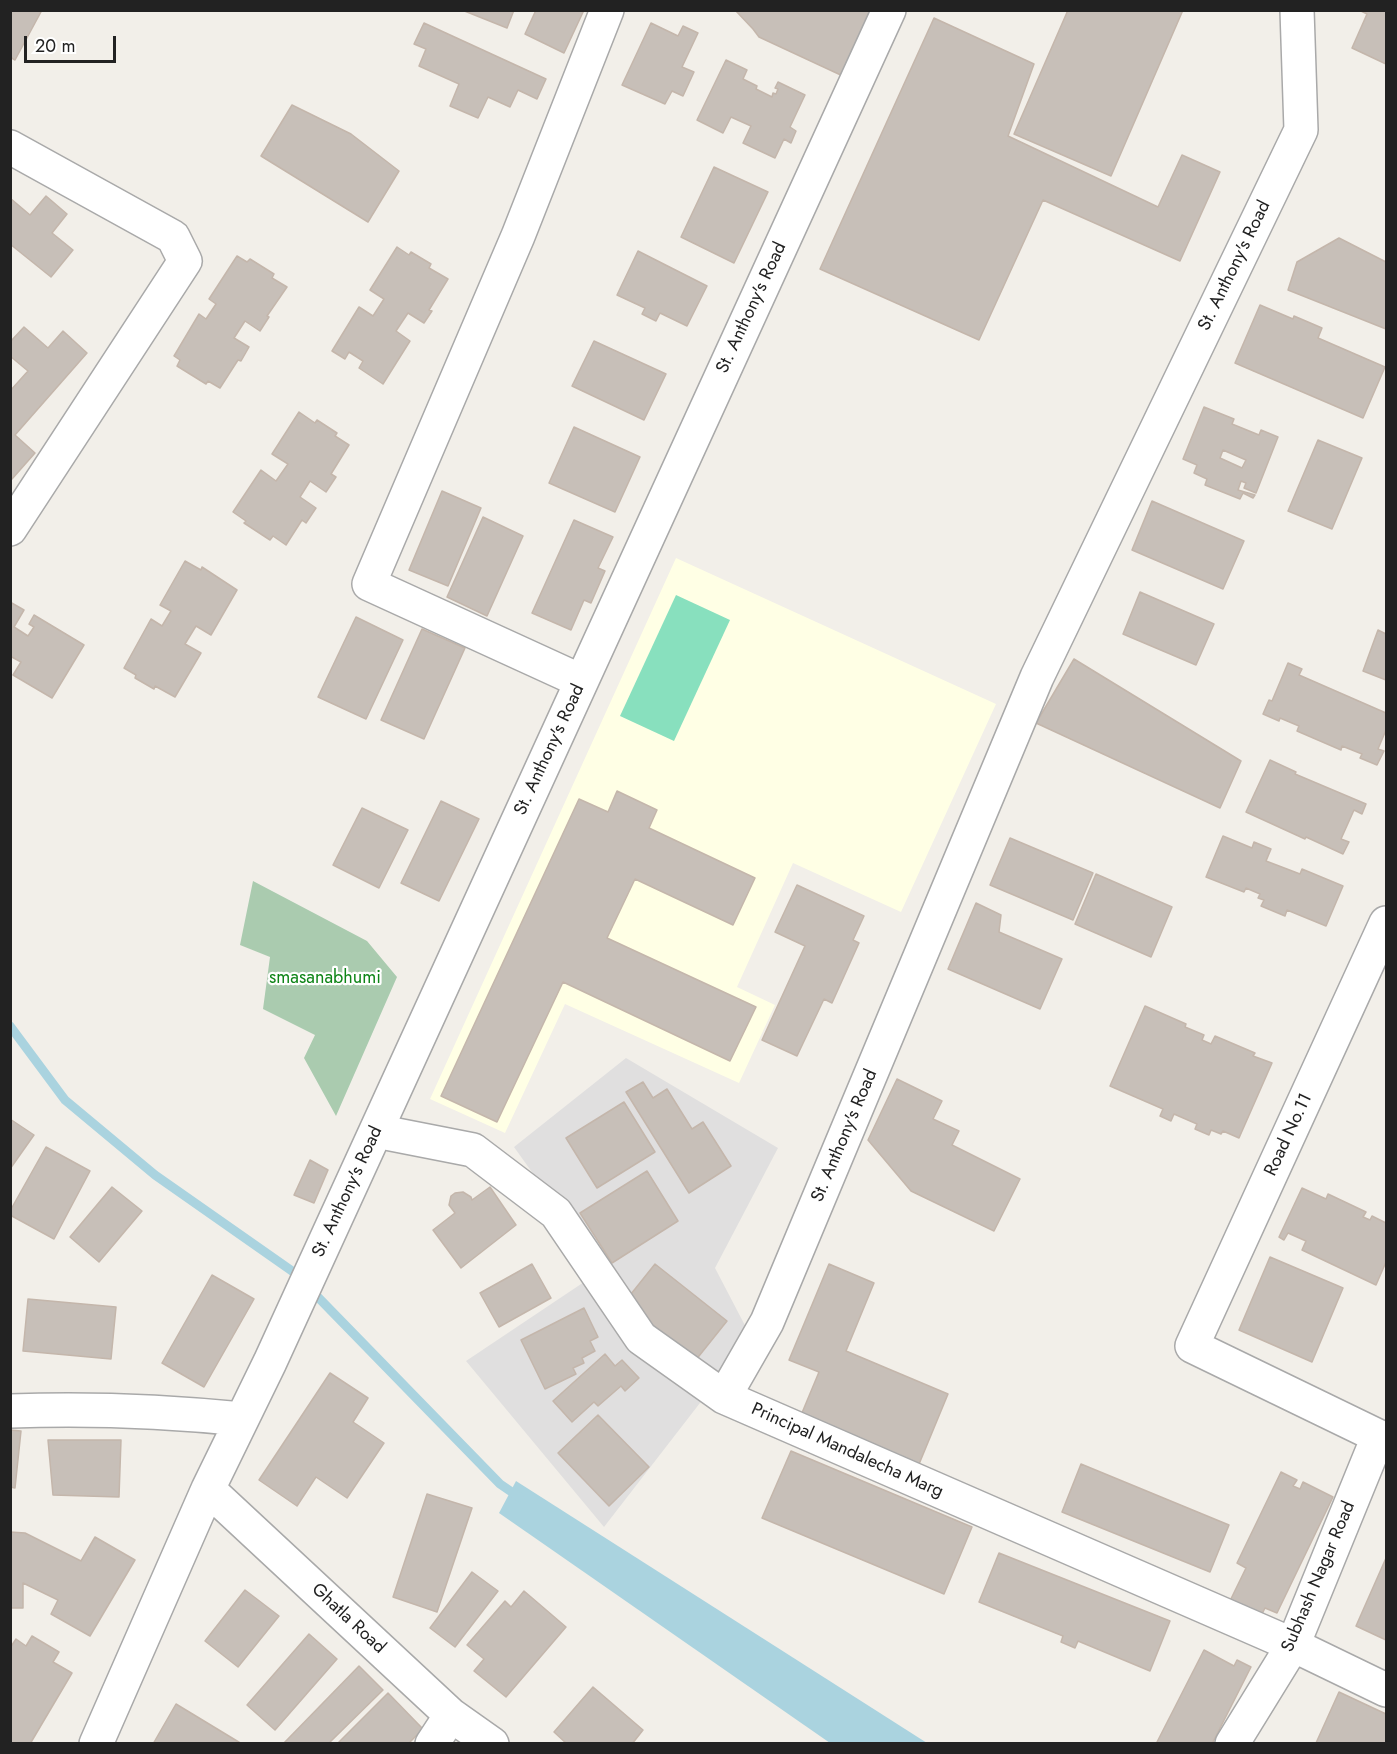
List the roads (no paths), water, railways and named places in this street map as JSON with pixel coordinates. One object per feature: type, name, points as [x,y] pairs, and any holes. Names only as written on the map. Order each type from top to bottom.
[{"type":"street","points":[[581,681],[369,584],[518,236],[607,10]]},
{"type":"street","name":"St. Anthony's Road","points":[[96,1743],[208,1489],[270,1362],[889,10]]},
{"type":"street","name":"St. Anthony's Road","points":[[724,1397],[767,1322],[1037,677],[1300,130],[1297,10]]},
{"type":"street","points":[[10,147],[174,237],[185,261],[10,529]]},
{"type":"street","name":"Road No.11","points":[[1382,1438],[1192,1346],[1386,923]]},
{"type":"street","name":"Principal Mandalecha Marg","points":[[376,1131],[473,1150],[556,1213],[641,1338],[724,1397],[1293,1645],[1386,1690]]},
{"type":"street","points":[[10,1411],[70,1408],[166,1411],[242,1419]]},
{"type":"street","name":"Subhash Nagar Road","points":[[1232,1743],[1293,1645],[1382,1438]]},
{"type":"street","name":"Ghatla Road","points":[[208,1489],[451,1714],[492,1743]]},
{"type":"street","points":[[432,1743],[451,1714]]},
{"type":"water","points":[[516,1481],[927,1743],[830,1743],[499,1513]]},
{"type":"waterway","points":[[10,1026],[65,1100],[155,1175],[292,1271],[300,1279]]},
{"type":"waterway","points":[[310,1289],[500,1484],[519,1497]]},
{"type":"park label","name":"smasanabhumi","points":[[325,979]]}]
